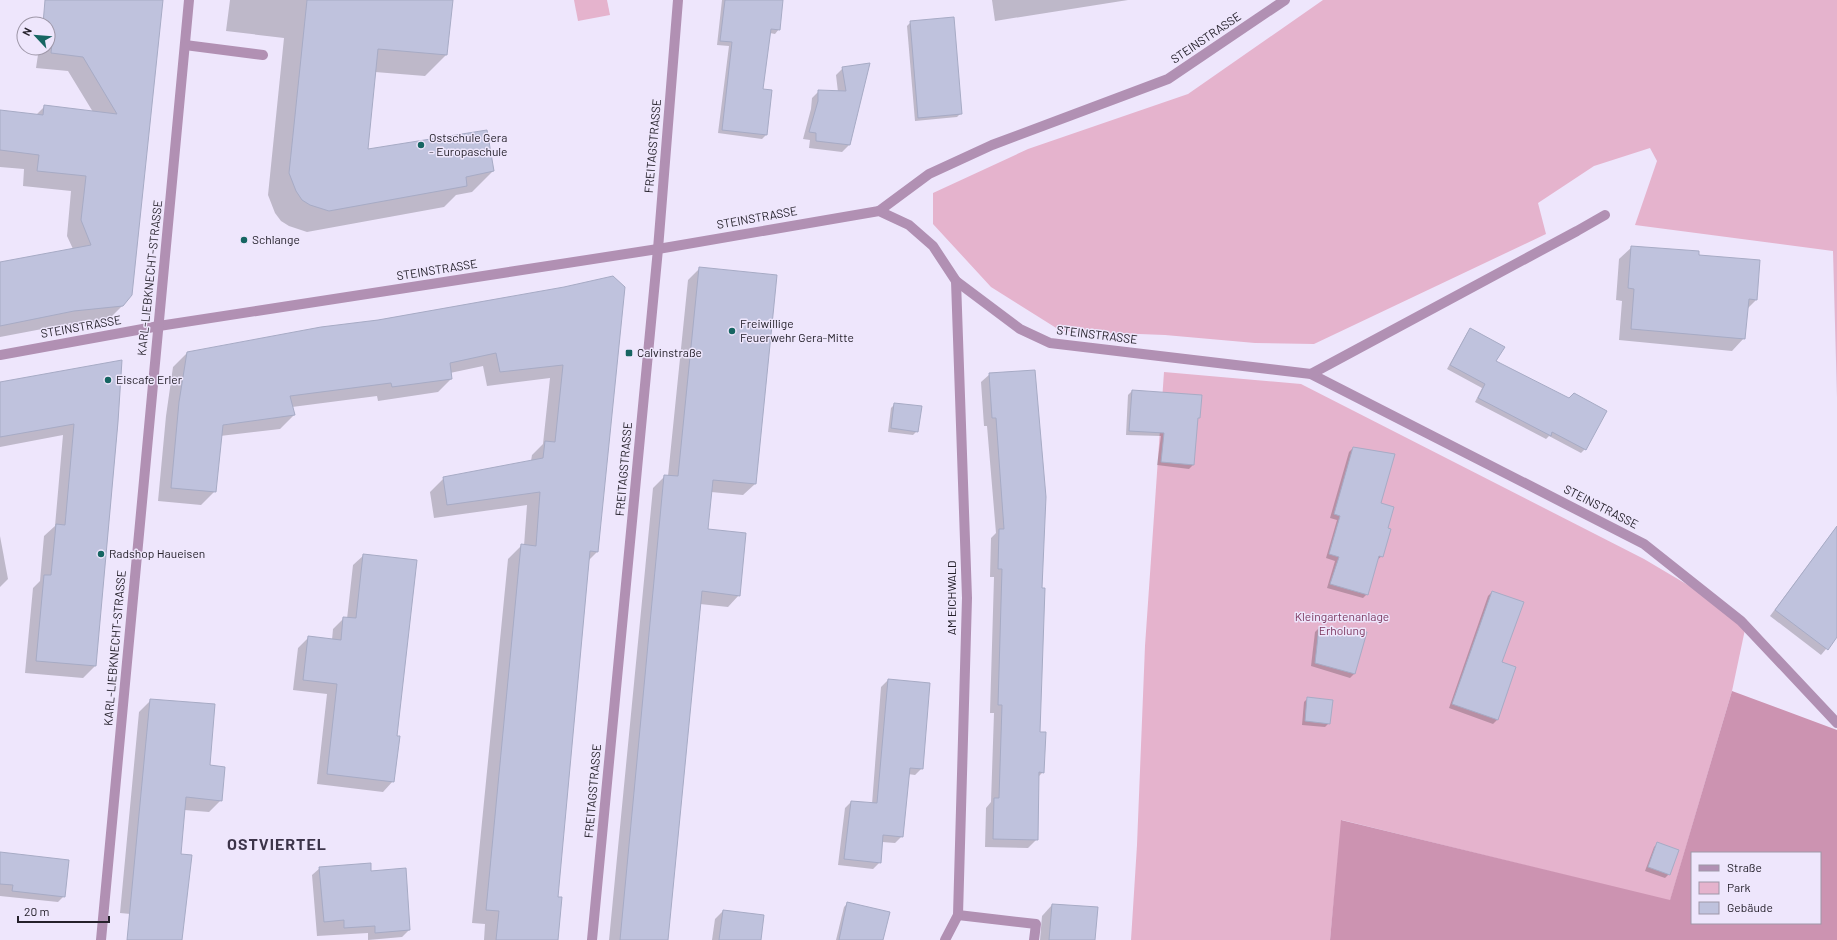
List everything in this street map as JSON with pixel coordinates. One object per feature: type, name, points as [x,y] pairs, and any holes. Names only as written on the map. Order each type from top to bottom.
[{"type":"street","name":"KARL-LIEBKNECHT-STRASSE","points":[[101,940],[189,0]]},
{"type":"street","name":"FREITAGSTRASSE","points":[[592,940],[658,249],[678,0]]},
{"type":"street","name":"STEINSTRASSE","points":[[0,355],[158,326],[658,249],[878,211],[936,170],[992,145],[1168,79],[1285,0]]},
{"type":"street","points":[[185,45],[263,54]]},
{"type":"street","name":"STEINSTRASSE","points":[[878,211],[909,225],[933,246],[956,281],[1020,329],[1050,343],[1311,374],[1644,544],[1741,621],[1837,723]]},
{"type":"street","points":[[1311,374],[1605,215]]},
{"type":"street","name":"AM EICHWALD","points":[[945,940],[958,915],[967,598],[956,281]]},
{"type":"street","points":[[958,915],[1036,924],[1034,940]]},
{"type":"green space","points":[[574,0],[607,0],[610,15],[578,21]]},
{"type":"green space","points":[[1323,0],[1837,0],[1837,397],[1833,251],[1635,225],[1657,161],[1650,148],[1594,166],[1538,203],[1546,234],[1314,344],[1255,343],[1165,335],[1061,331],[991,287],[933,224],[933,193],[1028,149],[1188,94]]},
{"type":"green space","name":"Kleingartenanlage Erholung","points":[[1164,372],[1301,384],[1644,559],[1747,620],[1732,691],[1670,901],[1342,820],[1330,940],[1131,940],[1137,845],[1145,646]]},
{"type":"shaded area","points":[[1732,691],[1837,730],[1837,940],[1330,940],[1341,820],[1670,900]]},
{"type":"building","points":[[45,0],[163,0],[132,295],[123,306],[74,311],[0,326],[0,262],[91,245],[81,220],[86,176],[37,171],[39,155],[0,150],[0,110],[43,115],[44,105],[117,114],[83,57],[56,54],[56,16],[44,16]]},
{"type":"building","points":[[307,0],[453,0],[447,55],[378,49],[368,149],[487,130],[494,171],[466,177],[467,186],[329,211],[310,205],[302,200],[296,191],[289,173]]},
{"type":"building","points":[[725,0],[783,0],[780,30],[771,29],[763,89],[772,90],[767,135],[722,130],[732,42],[720,41]]},
{"type":"building","points":[[954,17],[962,114],[918,118],[910,21]]},
{"type":"building","points":[[870,63],[850,145],[816,141],[816,133],[809,132],[818,101],[818,90],[846,91],[842,67]]},
{"type":"building","points":[[1631,246],[1699,251],[1699,255],[1760,260],[1757,300],[1749,299],[1745,339],[1631,329],[1634,289],[1628,288]]},
{"type":"building","points":[[699,267],[777,275],[756,484],[713,480],[708,529],[746,533],[740,596],[702,591],[668,940],[620,940],[664,475],[678,476]]},
{"type":"building","points":[[613,276],[625,287],[598,552],[590,551],[558,897],[562,897],[558,940],[496,940],[499,911],[486,910],[521,544],[536,546],[540,492],[447,505],[443,477],[543,458],[545,441],[555,442],[563,365],[500,372],[496,353],[450,363],[452,379],[392,387],[391,383],[290,396],[295,415],[223,425],[216,492],[171,488],[179,402],[187,352],[321,327],[378,320],[564,287]]},
{"type":"building","points":[[1470,328],[1505,347],[1496,361],[1569,398],[1574,393],[1607,411],[1586,450],[1552,432],[1551,436],[1478,398],[1485,384],[1450,365]]},
{"type":"building","points":[[122,360],[118,422],[96,666],[36,661],[44,575],[51,575],[56,524],[65,525],[74,424],[0,437],[0,382]]},
{"type":"building","points":[[1035,370],[1046,497],[1042,588],[1045,588],[1040,732],[1046,732],[1044,773],[1039,772],[1038,840],[993,839],[994,798],[999,798],[1002,705],[998,705],[1002,569],[998,569],[999,529],[1004,529],[996,418],[992,418],[989,373]]},
{"type":"building","points":[[1132,390],[1202,395],[1200,418],[1198,418],[1194,465],[1161,462],[1164,433],[1129,431]]},
{"type":"building","points":[[894,403],[922,406],[918,432],[891,428]]},
{"type":"building","points":[[1353,447],[1395,454],[1381,503],[1394,507],[1388,528],[1391,529],[1383,557],[1379,556],[1368,595],[1330,584],[1339,557],[1329,554],[1340,516],[1334,514]]},
{"type":"building","points":[[1837,526],[1837,637],[1828,650],[1775,610]]},
{"type":"building","points":[[363,554],[417,560],[397,736],[400,736],[394,782],[327,774],[337,684],[303,680],[308,636],[341,640],[343,617],[356,618]]},
{"type":"building","points":[[1492,591],[1524,602],[1502,662],[1516,667],[1498,720],[1452,704]]},
{"type":"building","points":[[1319,627],[1367,632],[1355,674],[1315,663]]},
{"type":"building","points":[[888,679],[930,683],[923,769],[910,768],[903,837],[883,835],[881,863],[844,859],[851,801],[877,803]]},
{"type":"building","points":[[1307,697],[1333,700],[1330,724],[1305,721]]},
{"type":"building","points":[[150,699],[215,704],[210,765],[225,767],[222,801],[186,797],[181,854],[192,855],[182,940],[127,940]]},
{"type":"building","points":[[1657,842],[1679,850],[1670,875],[1648,867]]},
{"type":"building","points":[[0,852],[69,860],[65,897],[12,891],[13,885],[0,884]]},
{"type":"building","points":[[371,863],[371,871],[406,868],[410,930],[375,933],[375,926],[344,928],[344,920],[324,922],[319,867]]},
{"type":"building","points":[[847,902],[890,912],[883,940],[839,940]]},
{"type":"building","points":[[1052,904],[1098,907],[1095,940],[1049,940]]},
{"type":"building","points":[[723,910],[764,915],[761,940],[719,940]]},
{"type":"place","name":"Ostschule Gera - Europaschule","points":[[421,145]]},
{"type":"place","name":"Schlange","points":[[244,240]]},
{"type":"place","name":"Freiwillige Feuerwehr Gera-Mitte","points":[[732,331]]},
{"type":"place","name":"Calvinstraße","points":[[629,353]]},
{"type":"place","name":"Eiscafe Erler","points":[[108,380]]},
{"type":"place","name":"Radshop Haueisen","points":[[101,554]]},
{"type":"district","name":"OSTVIERTEL","points":[[277,844]]}]
